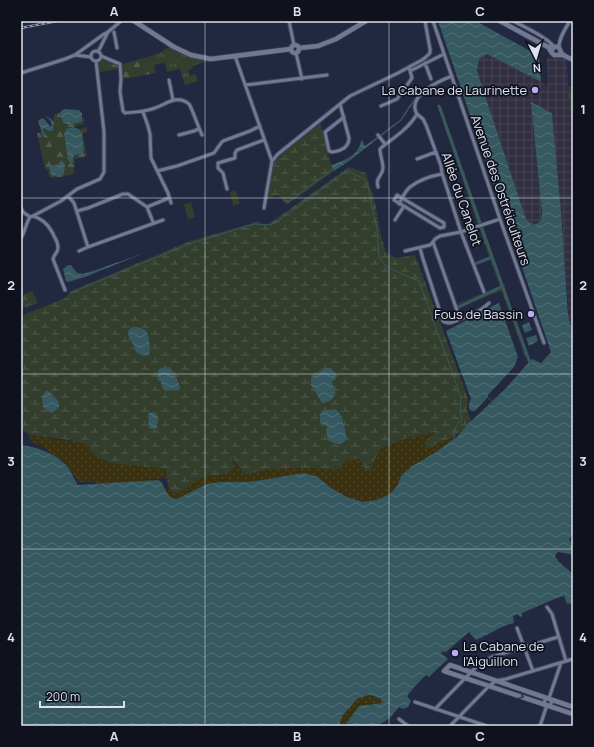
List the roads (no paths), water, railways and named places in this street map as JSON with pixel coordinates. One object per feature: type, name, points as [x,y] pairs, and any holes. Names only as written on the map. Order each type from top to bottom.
[{"type":"main road","points":[[134,21],[174,47],[191,55],[211,59],[292,47],[293,52],[318,46],[336,39],[366,21]]},
{"type":"main road","points":[[500,21],[556,49],[573,60]]},
{"type":"main road","points":[[573,706],[450,665],[444,671],[573,714]]},
{"type":"street","points":[[21,73],[76,55],[108,32],[120,21]]},
{"type":"street","points":[[289,21],[292,47]]},
{"type":"street","points":[[409,69],[430,53],[425,21]]},
{"type":"street","name":"Avenue des Ostréiculteurs","points":[[433,21],[544,343]]},
{"type":"street","points":[[513,21],[552,43],[556,49],[570,21]]},
{"type":"street","points":[[98,52],[108,32]]},
{"type":"street","points":[[114,32],[117,48]]},
{"type":"street","points":[[88,46],[93,52]]},
{"type":"street","points":[[297,50],[302,79]]},
{"type":"street","points":[[93,52],[98,52]]},
{"type":"street","points":[[91,57],[93,52]]},
{"type":"street","points":[[98,52],[100,56],[120,64],[120,92],[123,111],[125,113],[143,112],[155,109],[174,100],[182,100],[190,105],[202,135]]},
{"type":"street","points":[[272,161],[278,154],[350,96],[444,54]]},
{"type":"street","points":[[76,55],[91,57],[96,61]]},
{"type":"street","points":[[21,238],[28,220],[77,189],[100,179],[104,172],[104,132],[96,61],[100,56]]},
{"type":"street","points":[[235,56],[272,161],[264,208]]},
{"type":"street","points":[[425,63],[431,79]]},
{"type":"street","points":[[381,106],[397,99],[412,78],[409,69]]},
{"type":"street","points":[[245,86],[327,75]]},
{"type":"street","points":[[378,187],[377,180],[383,171],[380,149],[413,121],[417,114],[415,106],[423,92],[434,84],[452,76]]},
{"type":"street","points":[[169,80],[174,100]]},
{"type":"street","points":[[340,104],[344,117],[349,140],[345,148],[338,152],[329,151],[325,132],[344,117]]},
{"type":"street","points":[[143,112],[150,134],[150,155],[171,203]]},
{"type":"street","name":"Allée du Canelot","points":[[417,114],[423,119],[426,125],[441,166],[442,174],[461,232],[484,292]]},
{"type":"street","points":[[157,171],[177,166],[214,153],[223,141],[260,126]]},
{"type":"street","points":[[179,135],[199,129]]},
{"type":"street","points":[[378,135],[383,145]]},
{"type":"street","points":[[227,189],[223,173],[218,168],[218,163],[235,158],[235,152],[237,150],[264,140]]},
{"type":"street","points":[[417,159],[436,152]]},
{"type":"street","points":[[399,204],[408,188],[423,179],[433,175],[442,174]]},
{"type":"street","points":[[77,211],[123,194],[128,194],[147,207],[153,222]]},
{"type":"street","points":[[444,227],[440,228],[399,204],[394,200],[395,198],[397,195],[444,223],[444,227],[450,234]]},
{"type":"street","points":[[68,196],[74,202],[88,247]]},
{"type":"street","points":[[147,207],[169,198]]},
{"type":"street","points":[[395,220],[404,206]]},
{"type":"street","points":[[21,208],[23,212],[42,220],[47,224],[53,233],[58,244],[58,251],[53,259],[66,290]]},
{"type":"street","points":[[405,251],[430,245],[437,237],[479,227],[500,219]]},
{"type":"street","points":[[79,251],[153,222],[163,220]]},
{"type":"street","points":[[433,242],[460,319]]},
{"type":"street","points":[[420,248],[443,320],[447,323],[460,319],[474,313],[489,303]]},
{"type":"street","points":[[546,607],[552,614],[566,661]]},
{"type":"street","points":[[516,628],[533,671]]},
{"type":"street","points":[[435,709],[481,662],[492,657],[558,637]]},
{"type":"street","points":[[450,726],[489,686],[496,681],[573,659]]},
{"type":"street","points":[[540,726],[547,705],[545,704],[545,700],[549,698],[560,663]]},
{"type":"street","points":[[509,692],[511,686]]},
{"type":"street","points":[[415,702],[487,726]]},
{"type":"street","points":[[399,719],[408,726]]},
{"type":"water","points":[[438,21],[476,21],[539,56],[541,82],[487,54],[479,59],[477,71],[525,216],[530,223],[533,224],[540,221],[542,213],[531,102],[552,113],[568,314],[573,334],[573,536],[571,536],[569,540],[573,544],[573,556],[558,552],[555,556],[559,562],[573,574],[573,603],[567,604],[564,596],[557,598],[522,613],[522,616],[520,617],[518,614],[513,616],[514,623],[504,626],[476,640],[469,632],[445,653],[444,651],[441,653],[448,659],[429,677],[426,675],[416,685],[407,696],[411,701],[408,707],[403,709],[399,707],[390,718],[377,726],[347,726],[346,724],[359,706],[383,703],[380,698],[369,695],[358,698],[342,716],[340,726],[21,726],[21,445],[39,449],[62,461],[70,470],[78,485],[158,480],[170,496],[177,499],[207,484],[221,482],[249,482],[304,473],[318,477],[331,488],[347,497],[363,502],[377,500],[390,494],[397,486],[401,476],[412,466],[433,454],[457,437],[468,424],[506,388],[532,359],[541,363],[551,352]]},
{"type":"water","points":[[414,99],[415,100],[401,121],[334,171],[331,165],[354,154],[362,140],[365,146],[400,120]]},
{"type":"water","points":[[64,109],[79,110],[82,113],[82,121],[72,124],[63,123],[60,113]]},
{"type":"water","points":[[45,116],[54,122],[53,131],[49,131],[44,128],[43,130],[48,137],[47,138],[43,136],[38,121],[43,118],[51,126],[50,120]]},
{"type":"water","points":[[73,127],[79,129],[84,148],[82,154],[75,155],[73,162],[70,163],[68,160],[64,134],[67,129]]},
{"type":"water","points":[[62,160],[65,165],[64,174],[52,177],[48,165],[57,165]]},
{"type":"water","points":[[144,253],[85,277],[68,282],[66,281],[63,269],[68,265],[71,265],[77,273],[82,274]]},
{"type":"water","points":[[499,303],[518,357],[514,367],[488,395],[488,397],[475,411],[471,411],[469,404],[471,399],[446,331]]},
{"type":"water","points":[[529,322],[532,330],[525,333],[522,325]]},
{"type":"water","points":[[132,327],[146,330],[150,348],[149,354],[142,355],[136,352],[129,339],[128,331]]},
{"type":"water","points":[[536,335],[538,341],[529,346],[526,338]]},
{"type":"water","points":[[169,367],[176,377],[180,388],[166,391],[163,389],[161,382],[158,380],[157,373],[160,368]]},
{"type":"water","points":[[327,368],[331,368],[336,375],[336,379],[332,381],[336,393],[331,400],[322,403],[311,385],[311,380],[312,376]]},
{"type":"water","points":[[46,391],[52,394],[59,403],[59,407],[51,413],[43,407],[42,396]]},
{"type":"water","points":[[336,409],[342,417],[347,439],[343,443],[333,443],[328,440],[326,431],[327,426],[320,423],[320,414],[326,410]]},
{"type":"water","points":[[155,412],[158,418],[157,428],[151,429],[149,428],[148,416],[149,413]]},
{"type":"waterway","points":[[439,106],[530,363]]},
{"type":"waterway","points":[[287,203],[333,169]]},
{"type":"waterway","points":[[70,293],[189,244],[254,224],[268,225],[275,223],[348,170],[363,178],[367,182],[377,229],[379,257],[382,262],[389,268],[419,281],[461,397],[460,411],[462,419],[455,428],[454,439]]},
{"type":"waterway","points":[[475,264],[492,257]]},
{"type":"waterway","points":[[459,307],[503,286]]},
{"type":"waterway","points":[[487,397],[493,402]]},
{"type":"railway","points":[[21,28],[57,21]]},
{"type":"place","name":"La Cabane de Laurinette","points":[[535,90]]},
{"type":"place","name":"Fous de Bassin","points":[[531,314]]},
{"type":"place","name":"La Cabane de l'Aiguillon","points":[[455,653]]}]
